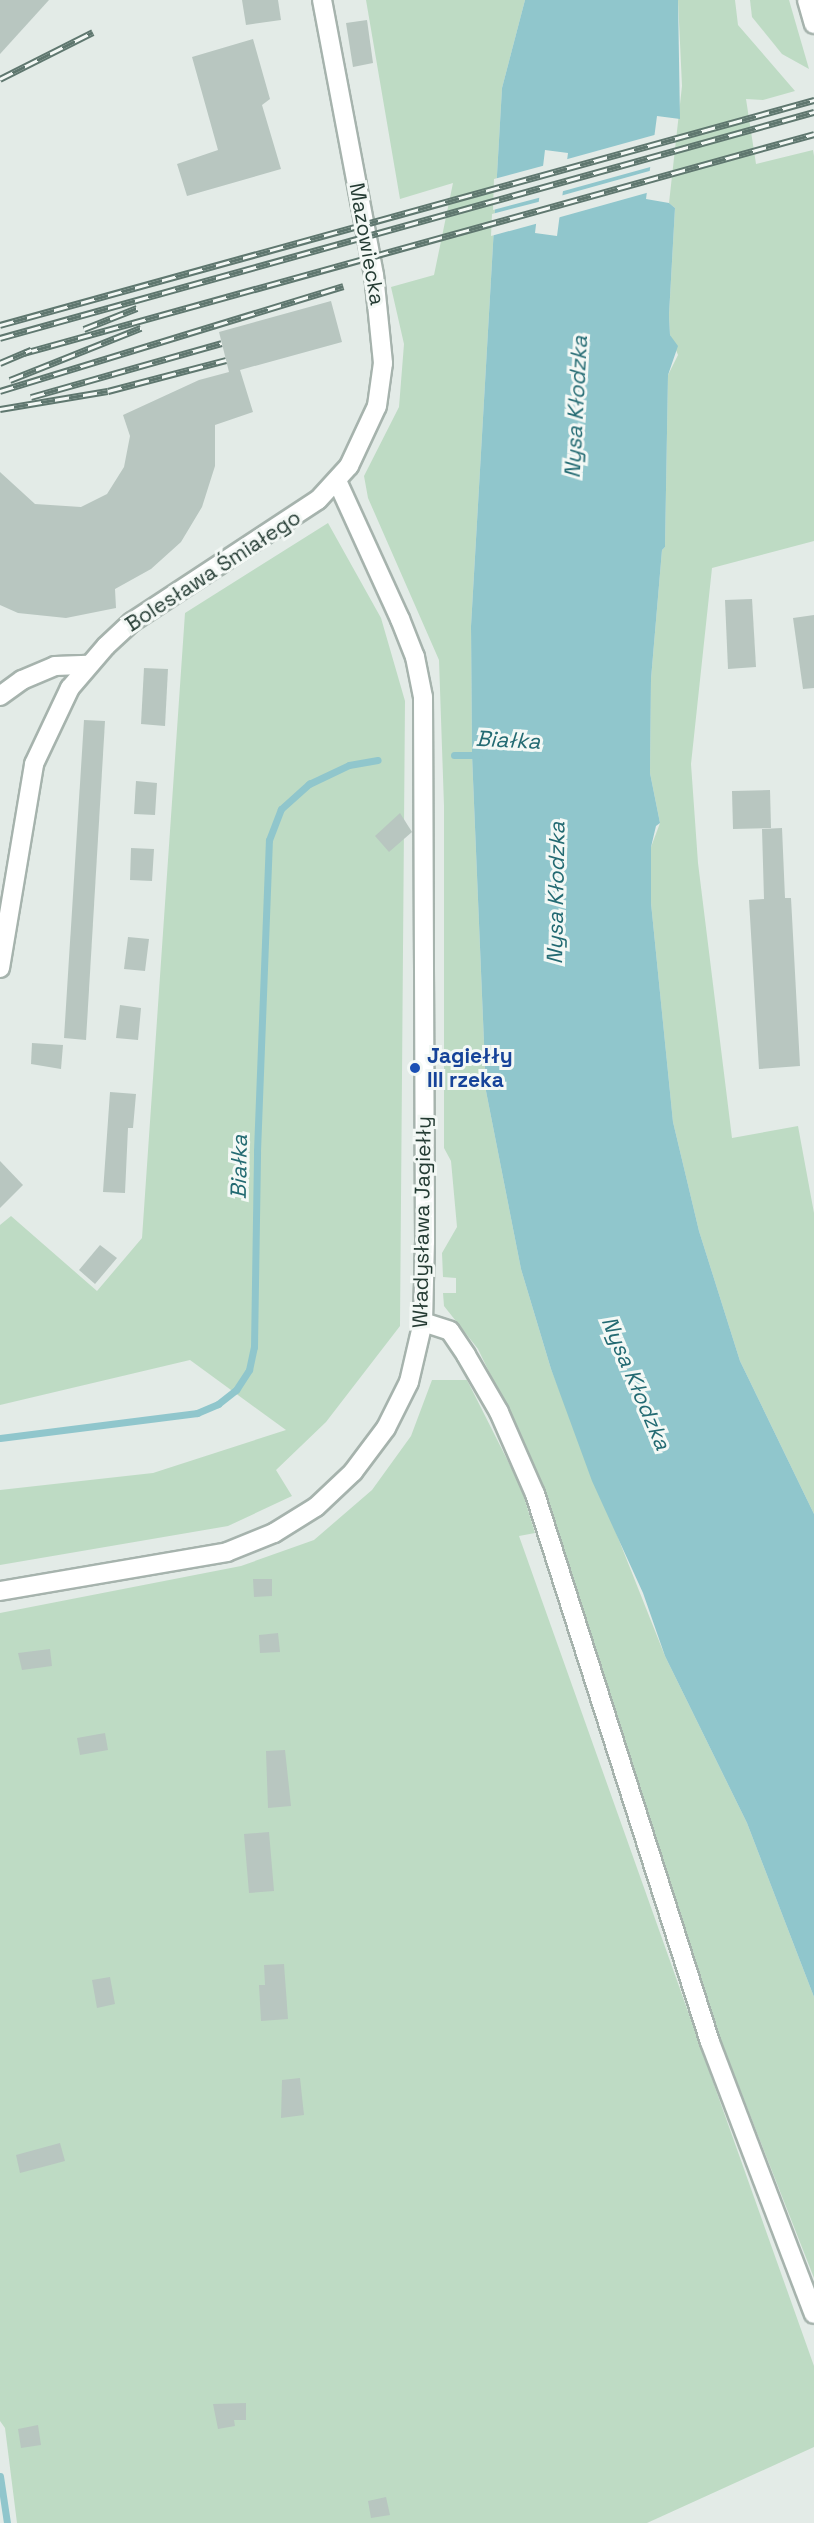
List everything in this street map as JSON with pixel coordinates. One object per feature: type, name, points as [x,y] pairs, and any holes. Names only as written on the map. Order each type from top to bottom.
[{"type":"street","name":"Mazowiecka","points":[[322,0],[371,256],[383,363],[370,426],[337,481]]},
{"type":"street","points":[[807,0],[814,24]]},
{"type":"street","name":"Bolesława Śmiałego","points":[[0,968],[34,764],[70,688],[88,665],[132,622],[233,553],[301,514],[337,481]]},
{"type":"street","name":"Władysława Jagiełły","points":[[0,1592],[227,1552],[296,1521],[333,1492],[376,1444],[409,1382],[423,1322],[423,697],[408,638],[337,481]]},
{"type":"street","points":[[0,696],[22,680],[55,666],[88,665]]},
{"type":"street","points":[[423,1322],[450,1332],[466,1355],[499,1412],[535,1494],[710,2042],[814,2314]]},
{"type":"green space","points":[[366,0],[525,0],[502,88],[471,626],[472,755],[486,1091],[521,1269],[551,1369],[665,1656],[747,1823],[814,1997],[814,2278],[714,2023],[537,1471],[478,1349],[444,1306],[443,1293],[456,1293],[456,1278],[443,1277],[442,1253],[457,1227],[451,1161],[444,1148],[444,806],[439,660],[368,498],[364,476],[399,407],[404,344],[391,287],[434,275],[453,183],[400,199]]},
{"type":"green space","points":[[678,0],[735,0],[738,25],[795,91],[763,100],[746,99],[756,164],[813,150],[814,156],[814,541],[712,568],[691,764],[698,863],[732,1138],[798,1126],[814,1213],[814,1514],[740,1361],[699,1231],[673,1122],[651,903],[651,847],[660,823],[650,773],[651,679],[662,550],[665,547],[668,375],[678,355],[670,335],[675,208],[669,203],[682,86]]},
{"type":"green space","points":[[750,0],[789,0],[809,69],[782,54],[752,17]]},
{"type":"green space","points":[[328,523],[381,618],[405,701],[400,1326],[326,1422],[276,1470],[292,1496],[228,1526],[0,1565],[0,1490],[153,1473],[286,1430],[190,1360],[0,1405],[0,1225],[11,1216],[97,1291],[142,1238],[185,613]]},
{"type":"green space","points":[[432,1380],[467,1380],[521,1487],[535,1533],[519,1536],[814,2366],[814,2447],[647,2523],[17,2523],[5,2428],[0,2421],[0,1613],[241,1566],[314,1540],[372,1490],[411,1436]]},
{"type":"water","name":"Nysa Kłodzka","points":[[525,0],[678,0],[680,119],[657,116],[646,199],[669,203],[675,208],[669,315],[670,335],[678,346],[668,375],[665,547],[662,550],[651,679],[650,773],[660,823],[656,826],[651,847],[651,903],[673,1122],[699,1231],[740,1361],[814,1514],[814,1997],[747,1823],[665,1656],[643,1593],[592,1481],[551,1369],[521,1269],[486,1091],[472,755],[471,626],[502,88]],"holes":[[[545,150],[568,153],[557,236],[535,233]]]},
{"type":"pier","points":[[658,134],[654,166],[560,192],[564,160]]},
{"type":"pier","points":[[546,165],[542,197],[493,210],[494,179]]},
{"type":"pier","points":[[653,170],[650,192],[557,218],[560,196]]},
{"type":"pier","points":[[542,201],[539,223],[491,236],[492,214]]},
{"type":"building","points":[[0,0],[49,0],[0,54]]},
{"type":"building","points":[[242,0],[278,0],[281,20],[246,25]]},
{"type":"building","points":[[367,20],[373,63],[353,67],[346,23]]},
{"type":"building","points":[[253,39],[270,99],[262,105],[281,169],[187,196],[177,164],[218,150],[192,57]]},
{"type":"building","points":[[331,301],[342,342],[240,370],[253,412],[215,425],[215,466],[202,507],[181,542],[151,569],[115,589],[116,608],[66,618],[18,613],[0,605],[0,472],[35,504],[81,507],[107,494],[124,467],[130,436],[123,415],[199,380],[229,372],[219,332]]},
{"type":"building","points":[[752,599],[756,667],[728,669],[725,600]]},
{"type":"building","points":[[814,615],[814,688],[803,689],[793,618]]},
{"type":"building","points":[[144,668],[168,669],[165,726],[141,724]]},
{"type":"building","points":[[84,720],[105,721],[86,1040],[64,1038]]},
{"type":"building","points":[[136,781],[157,783],[155,815],[134,814]]},
{"type":"building","points":[[770,790],[771,828],[733,829],[732,791]]},
{"type":"building","points":[[400,813],[412,832],[389,852],[375,836]]},
{"type":"building","points":[[782,828],[785,898],[791,898],[800,1066],[759,1069],[749,900],[764,899],[762,829]]},
{"type":"building","points":[[131,848],[154,849],[152,881],[130,880]]},
{"type":"building","points":[[128,937],[149,939],[145,971],[124,969]]},
{"type":"building","points":[[120,1005],[141,1008],[138,1040],[116,1038]]},
{"type":"building","points":[[32,1043],[63,1045],[61,1069],[31,1064]]},
{"type":"building","points":[[110,1092],[136,1094],[133,1128],[128,1128],[125,1193],[103,1192]]},
{"type":"building","points":[[0,1161],[23,1185],[0,1208]]},
{"type":"building","points":[[100,1245],[117,1258],[95,1284],[79,1270]]},
{"type":"building","points":[[253,1579],[272,1579],[272,1596],[254,1597]]},
{"type":"building","points":[[278,1633],[280,1652],[260,1653],[259,1635]]},
{"type":"building","points":[[50,1649],[52,1666],[22,1670],[18,1653]]},
{"type":"building","points":[[105,1733],[108,1750],[80,1755],[77,1738]]},
{"type":"building","points":[[285,1750],[291,1806],[268,1808],[266,1751]]},
{"type":"building","points":[[269,1832],[274,1891],[249,1893],[244,1834]]},
{"type":"building","points":[[284,1964],[288,2019],[261,2021],[259,1985],[265,1985],[264,1965]]},
{"type":"building","points":[[110,1977],[115,2004],[97,2008],[92,1980]]},
{"type":"building","points":[[300,2078],[304,2115],[281,2118],[282,2080]]},
{"type":"building","points":[[60,2143],[65,2161],[20,2173],[16,2155]]},
{"type":"building","points":[[246,2403],[246,2420],[234,2420],[235,2426],[218,2429],[213,2404]]},
{"type":"building","points":[[38,2425],[41,2445],[21,2448],[18,2429]]},
{"type":"building","points":[[386,2497],[390,2515],[371,2518],[368,2501]]},
{"type":"waterway","name":"Białka","points":[[454,755],[479,755]]},
{"type":"waterway","name":"Białka","points":[[0,1438],[197,1413],[218,1404],[236,1390],[249,1370],[254,1347],[257,1151],[269,840],[281,809],[309,784],[349,765],[378,760]]},
{"type":"waterway","points":[[0,2476],[7,2523]]},
{"type":"railway","points":[[0,79],[93,32]]},
{"type":"railway","points":[[0,325],[814,100]]},
{"type":"railway","points":[[0,338],[814,112]]},
{"type":"railway","points":[[24,353],[814,134]]},
{"type":"railway","points":[[0,391],[343,286]]},
{"type":"railway","points":[[84,329],[137,308]]},
{"type":"railway","points":[[10,380],[141,328]]},
{"type":"railway","points":[[31,397],[222,343]]},
{"type":"railway","points":[[0,363],[31,350]]},
{"type":"railway","points":[[0,409],[108,391],[226,360]]},
{"type":"place","name":"Jagiełły III rzeka","points":[[415,1068]]}]
